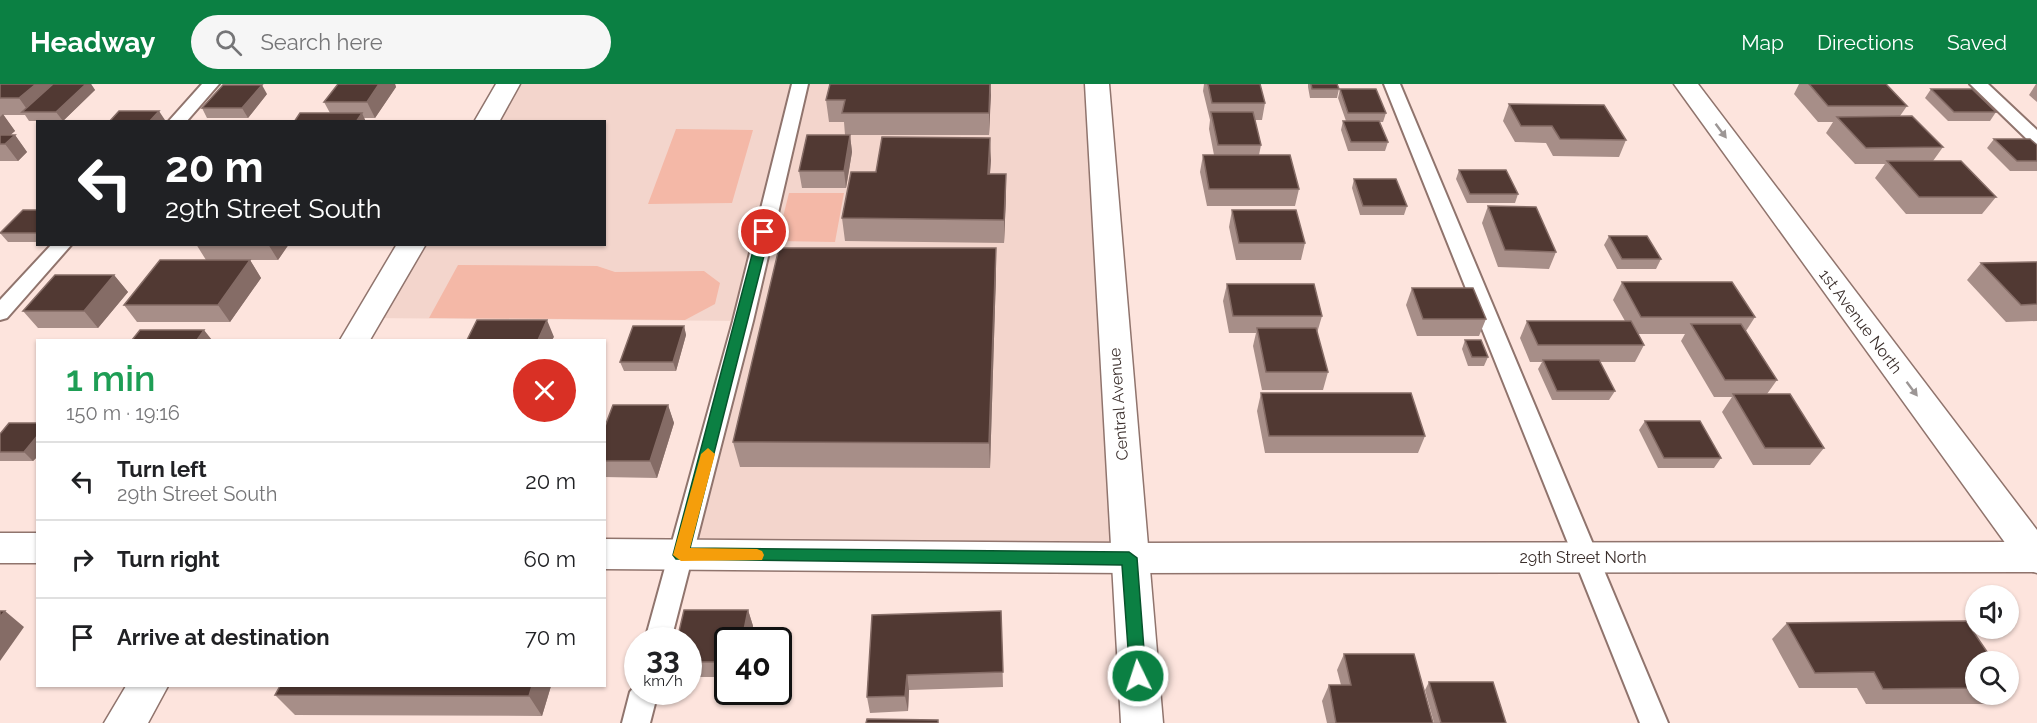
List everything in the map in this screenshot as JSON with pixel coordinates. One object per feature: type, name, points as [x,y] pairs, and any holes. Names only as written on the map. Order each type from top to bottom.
[{"type":"street","points":[[487,120],[508,84]]},
{"type":"street","name":"Central Avenue","points":[[1097,84],[1142,723]]},
{"type":"street","name":"1st Avenue North","points":[[1686,84],[2037,557]]},
{"type":"street","points":[[356,339],[411,246]]},
{"type":"street","points":[[0,548],[36,548]]},
{"type":"street","name":"29th Street North","points":[[606,554],[1129,558],[2037,557]]},
{"type":"street","points":[[125,723],[147,687]]},
{"type":"lane","points":[[178,120],[211,84]]},
{"type":"lane","points":[[662,627],[743,321],[800,84]]},
{"type":"lane","points":[[1392,84],[1654,723]]},
{"type":"lane","points":[[1978,84],[2037,139]]},
{"type":"lane","points":[[0,313],[61,246]]},
{"type":"lane","points":[[636,723],[641,705]]},
{"type":"shaded area","points":[[509,84],[1097,84],[1129,558],[681,555],[743,321],[369,318],[412,246],[606,246],[606,120],[487,120]]},
{"type":"shaded area","points":[[676,129],[753,130],[732,203],[648,204]]},
{"type":"shaded area","points":[[789,193],[844,193],[835,242],[777,241]]},
{"type":"shaded area","points":[[458,265],[597,266],[615,272],[704,271],[720,283],[715,304],[685,320],[429,318]]},
{"type":"building","points":[[0,84],[36,84],[19,98],[0,98]]},
{"type":"building","points":[[53,84],[86,84],[56,112],[22,112]]},
{"type":"building","points":[[338,84],[379,84],[367,102],[324,102]]},
{"type":"building","points":[[830,84],[990,84],[989,113],[842,113],[845,100],[826,100]]},
{"type":"building","points":[[1208,84],[1260,84],[1265,103],[1212,103]]},
{"type":"building","points":[[1311,84],[1337,84],[1339,89],[1312,89]]},
{"type":"building","points":[[1809,84],[1886,84],[1907,106],[1828,106]]},
{"type":"building","points":[[223,85],[262,85],[242,108],[202,108]]},
{"type":"building","points":[[1340,89],[1376,89],[1386,113],[1348,113]]},
{"type":"building","points":[[1931,89],[1972,89],[1996,112],[1954,112]]},
{"type":"building","points":[[1509,104],[1604,105],[1626,140],[1560,139],[1552,126],[1521,126]]},
{"type":"building","points":[[119,111],[159,111],[151,120],[111,120]]},
{"type":"building","points":[[1211,112],[1253,112],[1261,145],[1218,145]]},
{"type":"building","points":[[300,113],[362,113],[357,120],[295,120]]},
{"type":"building","points":[[1912,116],[1943,147],[1866,148],[1837,117]]},
{"type":"building","points":[[1343,121],[1379,121],[1388,142],[1351,142]]},
{"type":"building","points":[[0,135],[15,135],[5,144],[0,144]]},
{"type":"building","points":[[807,135],[850,135],[844,171],[799,171]]},
{"type":"building","points":[[882,137],[990,138],[988,174],[1006,174],[1004,220],[842,218],[851,172],[876,172]]},
{"type":"building","points":[[1994,139],[2030,139],[2037,145],[2037,161],[2017,161]]},
{"type":"building","points":[[1203,155],[1290,155],[1299,189],[1209,189]]},
{"type":"building","points":[[1887,161],[1961,161],[1996,197],[1919,197]]},
{"type":"building","points":[[1459,170],[1506,170],[1518,194],[1470,194]]},
{"type":"building","points":[[1354,179],[1396,179],[1407,206],[1363,206]]},
{"type":"building","points":[[1488,206],[1536,207],[1556,252],[1505,250]]},
{"type":"building","points":[[23,210],[36,210],[36,233],[0,233]]},
{"type":"building","points":[[1232,210],[1296,210],[1305,243],[1239,243]]},
{"type":"building","points":[[1609,236],[1647,236],[1661,259],[1622,259]]},
{"type":"building","points":[[779,248],[996,248],[989,443],[733,442]]},
{"type":"building","points":[[160,260],[250,260],[218,305],[124,305]]},
{"type":"building","points":[[2037,262],[2037,304],[2021,305],[1981,263]]},
{"type":"building","points":[[55,275],[114,275],[84,311],[23,311]]},
{"type":"building","points":[[1622,282],[1732,282],[1755,317],[1641,317]]},
{"type":"building","points":[[1227,284],[1314,284],[1322,316],[1233,316]]},
{"type":"building","points":[[1412,288],[1473,288],[1486,319],[1423,319]]},
{"type":"building","points":[[477,320],[547,320],[538,339],[468,339]]},
{"type":"building","points":[[1527,321],[1631,321],[1644,345],[1538,345]]},
{"type":"building","points":[[1691,324],[1741,324],[1777,380],[1725,380]]},
{"type":"building","points":[[633,326],[684,326],[673,362],[620,362]]},
{"type":"building","points":[[1257,328],[1316,328],[1328,372],[1266,372]]},
{"type":"building","points":[[140,330],[204,330],[198,339],[133,339]]},
{"type":"building","points":[[1465,340],[1481,340],[1488,357],[1472,357]]},
{"type":"building","points":[[1543,360],[1599,360],[1615,391],[1557,391]]},
{"type":"building","points":[[1261,393],[1411,393],[1425,436],[1269,436]]},
{"type":"building","points":[[1733,394],[1790,394],[1824,448],[1765,448]]},
{"type":"building","points":[[613,405],[668,405],[650,461],[606,461],[606,424]]},
{"type":"building","points":[[1645,421],[1700,421],[1721,458],[1664,458]]},
{"type":"building","points":[[9,423],[36,423],[36,437],[24,452],[0,452],[0,434]]},
{"type":"building","points":[[684,610],[748,610],[745,627],[714,627],[714,662],[702,662],[702,627],[680,627]]},
{"type":"building","points":[[1001,611],[1003,672],[907,675],[905,696],[867,697],[872,615]]},
{"type":"building","points":[[1965,621],[1965,639],[1978,639],[1986,651],[1965,651],[1965,688],[1883,689],[1874,672],[1815,673],[1787,623]]},
{"type":"building","points":[[1344,654],[1414,654],[1433,723],[1336,723],[1329,685],[1351,685]]},
{"type":"building","points":[[1429,682],[1493,682],[1506,723],[1441,723]]},
{"type":"building","points":[[279,687],[532,687],[529,696],[275,695]]},
{"type":"building","points":[[867,719],[938,720],[938,723],[866,723]]},
{"type":"slow traffic","points":[[708,454],[681,555],[757,555]]},
{"type":"route","points":[[764,232],[743,321],[681,555],[1129,558],[1138,676]]}]
